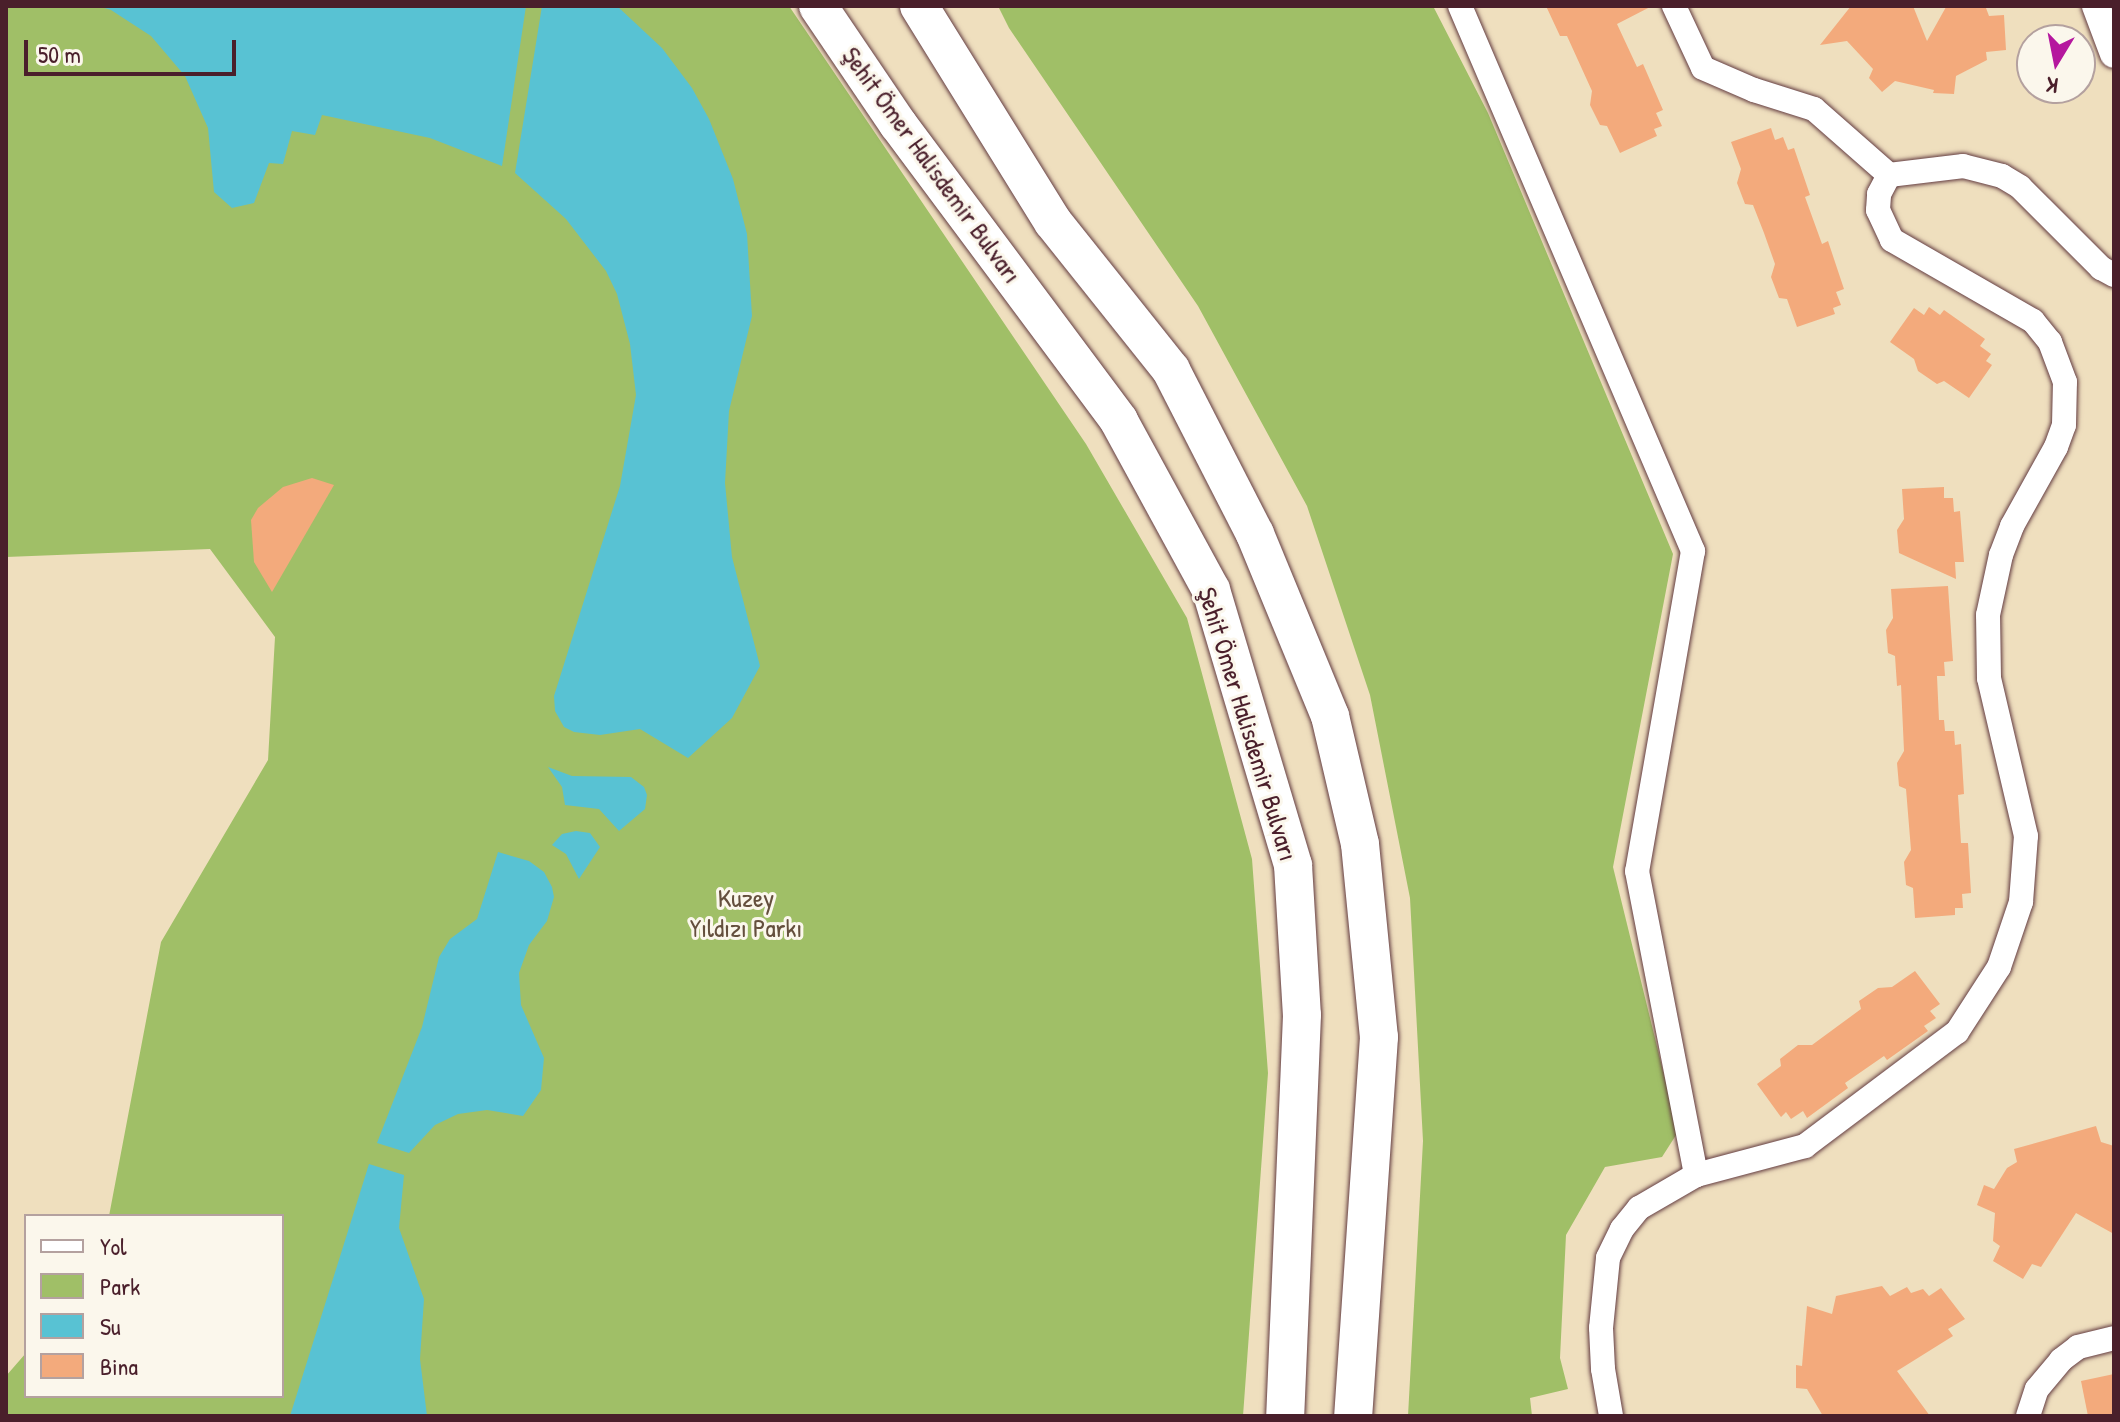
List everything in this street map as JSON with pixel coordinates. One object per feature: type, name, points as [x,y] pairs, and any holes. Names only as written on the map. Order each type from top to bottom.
[{"type":"highway","name":"Şehit Ömer Halisdemir Bulvarı","points":[[818,6],[898,124],[1119,421],[1211,590],[1293,865],[1302,1015],[1285,1416]]},
{"type":"highway","points":[[919,6],[1053,222],[1171,370],[1255,534],[1330,716],[1360,844],[1379,1037],[1353,1416]]},
{"type":"street","points":[[1460,6],[1693,551],[1637,871],[1696,1175]]},
{"type":"street","points":[[1674,6],[1703,68],[1754,90],[1814,109],[1889,175],[1963,166],[2002,176],[2020,187],[2101,268],[2114,275]]},
{"type":"street","points":[[2096,6],[2114,54]]},
{"type":"street","points":[[1611,1416],[1603,1369],[1601,1328],[1608,1258],[1622,1229],[1639,1208],[1696,1175],[1805,1146],[1957,1032],[1999,967],[2021,902],[2026,836],[1989,678],[1988,615],[2001,555],[2012,526],[2060,436],[2067,403],[2065,382],[2050,342],[2033,321],[1892,240],[1878,210],[1879,194],[1889,175]]},
{"type":"street","points":[[2028,1416],[2037,1389],[2061,1360],[2078,1347],[2114,1338]]},
{"type":"green space","name":"Kuzey Yıldızı Parkı","points":[[6,6],[789,6],[1086,444],[1187,618],[1252,859],[1268,1073],[1243,1416],[6,1416],[6,1376],[24,1355],[24,1398],[284,1398],[284,1214],[109,1214],[161,942],[268,760],[275,637],[210,549],[6,557]]},
{"type":"green space","points":[[998,6],[1433,6],[1488,113],[1673,554],[1613,867],[1678,1132],[1662,1157],[1605,1167],[1566,1235],[1560,1358],[1568,1389],[1530,1398],[1532,1416],[1408,1416],[1423,1141],[1410,898],[1370,695],[1307,506],[1198,306],[1009,28]]},
{"type":"water","points":[[98,6],[526,6],[502,166],[430,138],[322,115],[315,135],[292,131],[283,164],[269,163],[254,203],[232,208],[214,192],[208,128],[185,76],[151,36],[111,10]]},
{"type":"water","points":[[542,6],[617,6],[662,48],[692,88],[709,119],[733,179],[747,234],[752,316],[729,411],[725,483],[732,557],[760,666],[732,718],[688,758],[640,729],[600,735],[574,732],[564,727],[555,711],[554,696],[620,486],[636,395],[630,344],[617,294],[606,271],[566,219],[515,173]]},
{"type":"water","points":[[548,767],[572,776],[631,777],[644,787],[647,795],[645,809],[619,831],[599,809],[565,805],[562,787]]},
{"type":"water","points":[[576,831],[590,833],[600,847],[579,879],[566,854],[552,845],[562,834]]},
{"type":"water","points":[[498,852],[529,861],[544,872],[554,897],[547,921],[529,945],[519,973],[521,1005],[544,1058],[541,1090],[523,1116],[487,1110],[458,1114],[435,1125],[409,1153],[377,1143],[422,1027],[439,957],[450,939],[477,919]]},
{"type":"water","points":[[369,1164],[404,1175],[399,1228],[424,1299],[420,1359],[427,1416],[290,1416]]},
{"type":"building","points":[[1546,6],[1652,6],[1617,24],[1637,67],[1643,64],[1663,110],[1656,113],[1662,126],[1654,129],[1657,136],[1620,153],[1607,126],[1600,125],[1590,105],[1592,91],[1567,36],[1560,36]]},
{"type":"building","points":[[1851,6],[1913,6],[1927,41],[1946,7],[1986,8],[1989,16],[2004,15],[2006,50],[1986,52],[1987,60],[1956,76],[1954,94],[1933,93],[1934,90],[1895,81],[1882,92],[1869,78],[1873,69],[1847,41],[1820,45]]},
{"type":"building","points":[[1771,128],[1775,140],[1783,137],[1788,150],[1794,148],[1810,195],[1805,197],[1822,244],[1828,241],[1844,289],[1836,292],[1841,305],[1833,308],[1835,314],[1797,327],[1787,299],[1779,298],[1771,277],[1775,264],[1753,205],[1745,204],[1737,183],[1741,169],[1731,142]]},
{"type":"building","points":[[1929,307],[1940,315],[1944,310],[1985,339],[1980,346],[1991,354],[1986,361],[1992,365],[1969,398],[1944,381],[1937,384],[1918,371],[1914,359],[1890,342],[1914,308],[1924,315]]},
{"type":"building","points":[[312,478],[334,485],[272,592],[254,562],[251,520],[258,508],[283,487]]},
{"type":"building","points":[[1944,487],[1944,498],[1953,498],[1954,512],[1960,511],[1964,562],[1955,562],[1956,579],[1899,553],[1897,530],[1904,519],[1902,489]]},
{"type":"building","points":[[1948,586],[1953,661],[1944,662],[1945,676],[1937,676],[1939,720],[1944,720],[1945,731],[1954,731],[1955,745],[1961,744],[1964,794],[1958,795],[1961,843],[1968,843],[1971,893],[1962,894],[1963,908],[1955,908],[1955,915],[1915,918],[1913,888],[1906,885],[1904,862],[1911,850],[1906,789],[1899,786],[1897,763],[1904,751],[1901,685],[1897,686],[1895,656],[1888,653],[1886,630],[1893,618],[1891,589]]},
{"type":"building","points":[[1915,971],[1940,1004],[1930,1011],[1936,1018],[1924,1026],[1928,1031],[1887,1060],[1884,1056],[1845,1083],[1848,1088],[1807,1118],[1803,1111],[1791,1119],[1786,1112],[1781,1117],[1757,1084],[1781,1066],[1780,1059],[1798,1045],[1812,1045],[1861,1009],[1859,1001],[1878,988],[1892,987]]},
{"type":"building","points":[[2096,1126],[2101,1142],[2114,1146],[2114,1234],[2076,1213],[2041,1267],[2032,1264],[2023,1279],[1993,1261],[2000,1246],[1993,1241],[1995,1213],[1977,1205],[1984,1185],[1994,1189],[2007,1168],[2017,1162],[2014,1149]]},
{"type":"building","points":[[1882,1286],[1890,1296],[1907,1287],[1911,1293],[1923,1289],[1929,1296],[1941,1288],[1965,1319],[1948,1329],[1953,1336],[1897,1371],[1930,1416],[1823,1416],[1807,1389],[1796,1388],[1796,1365],[1802,1366],[1807,1306],[1832,1314],[1836,1296]]},
{"type":"building","points":[[2114,1374],[2114,1416],[2088,1416],[2081,1381]]}]
